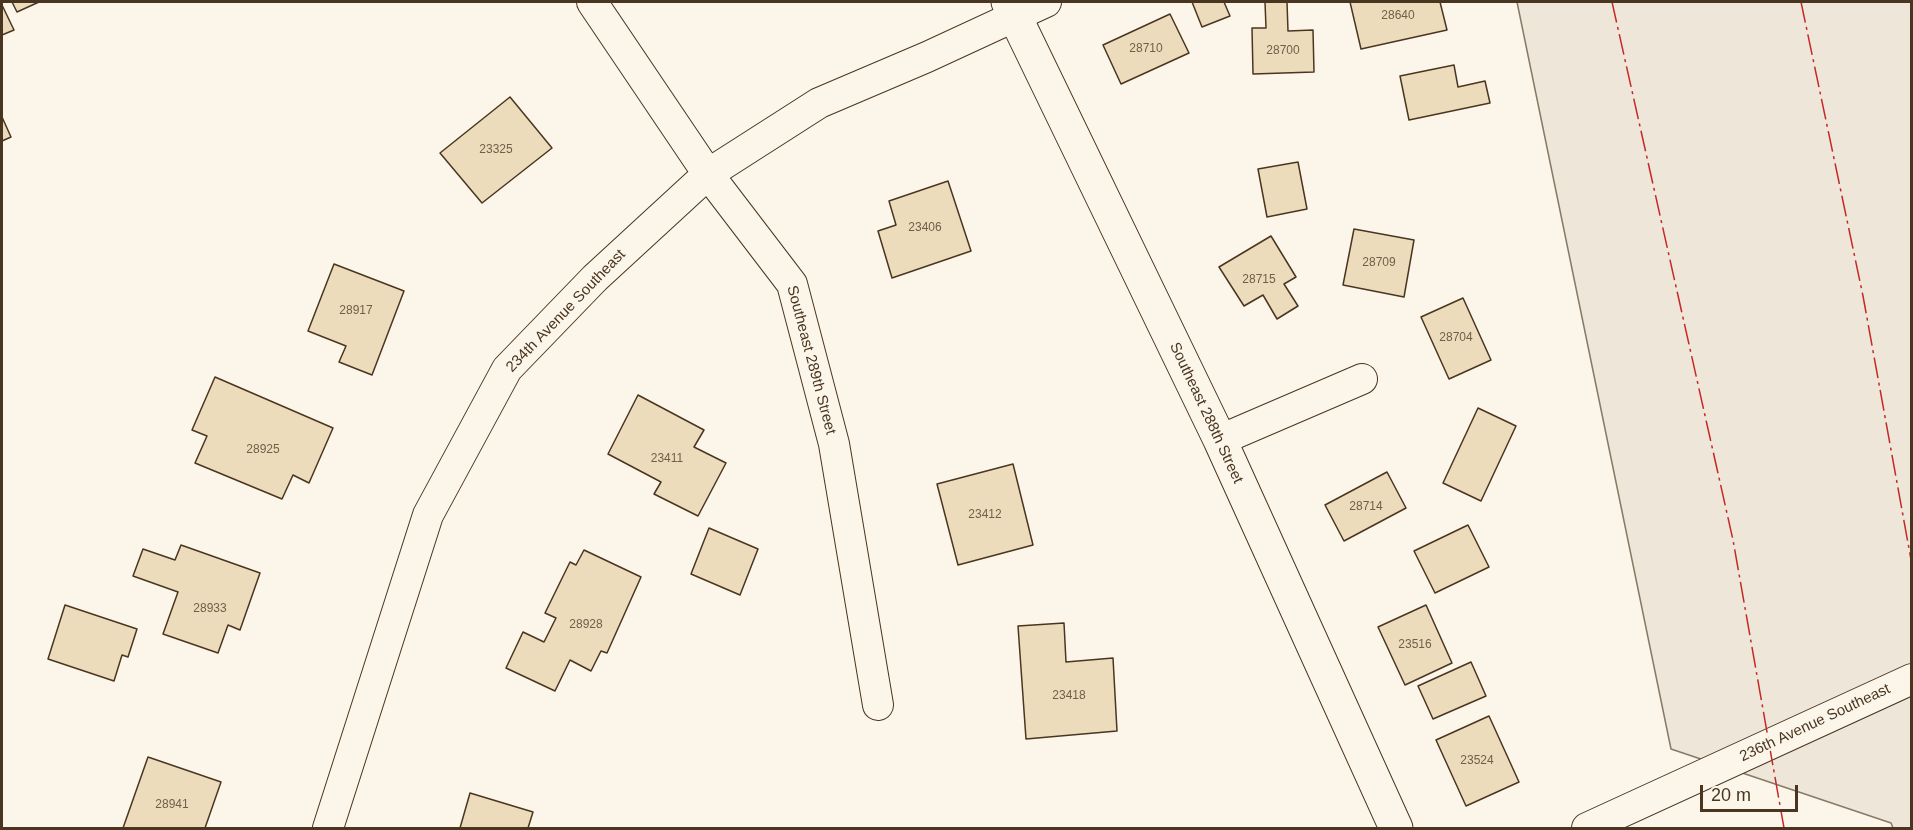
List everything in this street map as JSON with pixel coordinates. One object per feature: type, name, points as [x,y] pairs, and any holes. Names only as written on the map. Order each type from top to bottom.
[{"type":"street","name":"Southeast 289th Street","points":[[592,2],[708,174],[792,284],[834,444],[878,705]]},
{"type":"street","name":"234th Avenue Southeast","points":[[328,828],[428,515],[507,369],[595,278],[708,174],[819,103],[1012,9],[1046,2]]},
{"type":"street","name":"Southeast 288th Street","points":[[1012,9],[1220,440],[1396,828]]},
{"type":"street","points":[[1220,440],[1362,379]]},
{"type":"street","name":"236th Avenue Southeast","points":[[1587,828],[1911,678]]},
{"type":"shaded area","points":[[1517,2],[1911,2],[1911,828],[1893,828],[1891,823],[1671,749]]},
{"type":"building","points":[[12,2],[39,2],[17,12]]},
{"type":"building","points":[[1192,2],[1224,2],[1230,16],[1202,27]]},
{"type":"building","points":[[1265,2],[1287,2],[1288,31],[1313,30],[1314,72],[1253,74],[1252,28],[1266,28]]},
{"type":"building","points":[[1350,2],[1440,2],[1447,30],[1361,49]]},
{"type":"building","points":[[2,5],[14,30],[2,35]]},
{"type":"building","points":[[1170,14],[1189,53],[1121,84],[1103,45]]},
{"type":"building","points":[[1454,65],[1458,87],[1485,81],[1490,103],[1409,120],[1400,76]]},
{"type":"building","points":[[510,97],[552,148],[482,203],[440,153]]},
{"type":"building","points":[[2,117],[11,137],[2,141]]},
{"type":"building","points":[[1298,162],[1307,209],[1267,217],[1258,169]]},
{"type":"building","points":[[948,181],[971,251],[892,278],[878,231],[896,225],[889,201]]},
{"type":"building","points":[[1354,229],[1414,240],[1404,297],[1343,285]]},
{"type":"building","points":[[1271,236],[1296,277],[1284,284],[1298,306],[1277,319],[1263,295],[1244,306],[1219,267]]},
{"type":"building","points":[[334,264],[404,291],[372,375],[339,362],[346,346],[308,331]]},
{"type":"building","points":[[1463,298],[1491,360],[1449,379],[1421,317]]},
{"type":"building","points":[[215,377],[333,428],[309,483],[293,475],[282,499],[195,463],[207,436],[192,430]]},
{"type":"building","points":[[638,395],[704,430],[694,447],[726,463],[698,516],[654,494],[661,482],[608,454]]},
{"type":"building","points":[[1478,408],[1516,426],[1481,501],[1443,483]]},
{"type":"building","points":[[1013,464],[1033,545],[958,565],[937,484]]},
{"type":"building","points":[[1387,472],[1406,508],[1344,541],[1325,505]]},
{"type":"building","points":[[1468,525],[1489,567],[1435,593],[1414,551]]},
{"type":"building","points":[[709,528],[758,549],[740,595],[691,574]]},
{"type":"building","points":[[181,545],[260,573],[240,630],[228,625],[218,653],[163,634],[178,592],[133,576],[143,549],[175,560]]},
{"type":"building","points":[[584,550],[641,577],[607,653],[601,651],[591,671],[570,660],[555,691],[506,668],[523,632],[544,642],[556,618],[545,613],[570,562],[576,565]]},
{"type":"building","points":[[65,605],[137,629],[128,657],[122,655],[114,681],[48,659]]},
{"type":"building","points":[[1426,605],[1452,663],[1405,685],[1378,627]]},
{"type":"building","points":[[1064,623],[1066,662],[1113,658],[1117,731],[1026,739],[1018,626]]},
{"type":"building","points":[[1471,662],[1486,696],[1433,719],[1418,686]]},
{"type":"building","points":[[1489,716],[1519,782],[1466,806],[1436,740]]},
{"type":"building","points":[[148,757],[221,782],[205,828],[123,828]]},
{"type":"building","points":[[470,793],[533,812],[528,828],[460,828]]},
{"type":"power","points":[[1612,2],[1733,540],[1784,828]]},
{"type":"power","points":[[1801,2],[1863,296],[1912,565]]}]
